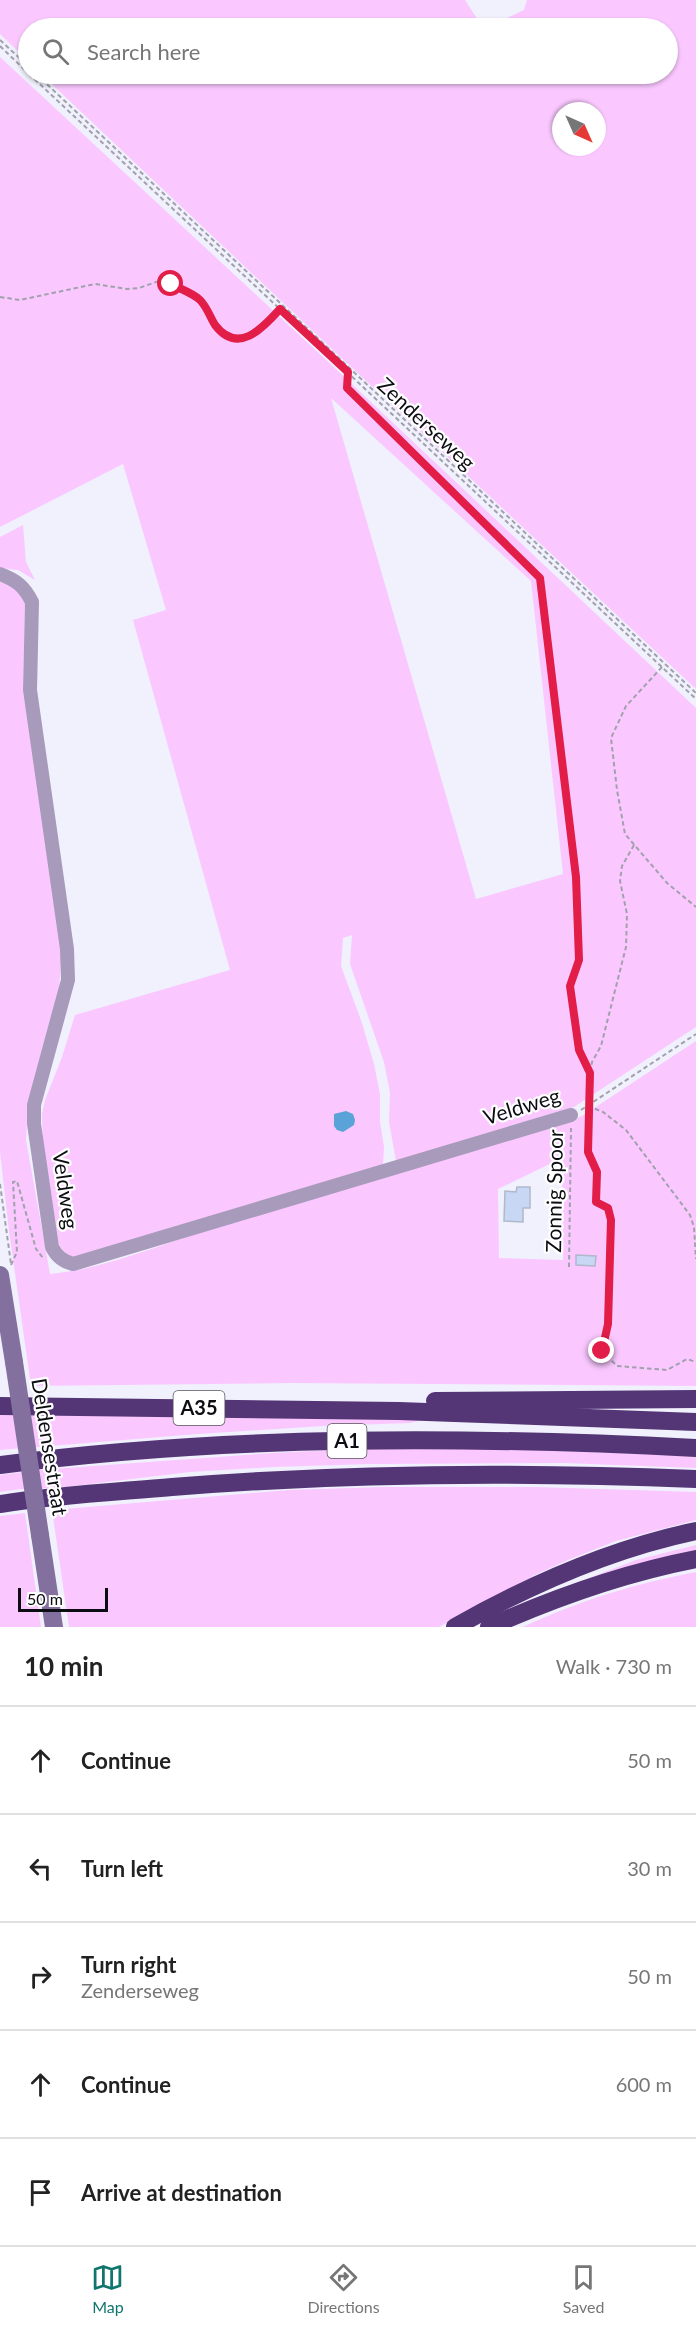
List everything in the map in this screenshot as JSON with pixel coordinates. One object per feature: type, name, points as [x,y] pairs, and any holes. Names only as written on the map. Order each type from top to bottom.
[{"type":"highway","name":"A35","points":[[399,1411],[439,1400],[696,1399]]},
{"type":"highway","name":"A35","points":[[0,1406],[399,1411],[696,1422]]},
{"type":"highway","name":"A1","points":[[0,1466],[69,1456],[213,1445],[342,1441],[534,1442],[696,1448]]},
{"type":"highway","name":"A1","points":[[0,1504],[84,1494],[233,1482],[351,1477],[546,1475],[696,1479]]},
{"type":"highway","points":[[455,1627],[571,1569],[619,1551],[696,1531]]},
{"type":"highway","points":[[489,1627],[541,1604],[602,1582],[664,1565],[696,1560]]},
{"type":"street","name":"Veldweg","points":[[0,574],[17,581],[32,602],[30,690],[67,949],[68,980],[34,1105],[34,1124],[56,1255],[73,1264],[571,1115]]},
{"type":"street","name":"Deldensestraat","points":[[5,1270],[14,1362],[54,1627]]},
{"type":"path","points":[[0,40],[18,57]]},
{"type":"path","name":"Zenderseweg","points":[[0,46],[18,63]]},
{"type":"path","name":"Zenderseweg","points":[[41,84],[280,309],[349,370]]},
{"type":"path","name":"Zenderseweg","points":[[47,84],[284,306],[696,699]]},
{"type":"path","points":[[0,297],[20,300],[95,284],[127,289],[159,282],[171,284],[200,300],[217,327],[223,333],[237,339],[255,334],[284,306]]},
{"type":"path","points":[[349,370],[347,388],[540,578],[576,877],[579,960],[570,986],[579,1050],[590,1073]]},
{"type":"path","points":[[664,666],[626,706],[611,738],[621,815],[625,834],[667,883],[696,908]]},
{"type":"path","name":"Zenderseweg","points":[[664,666],[696,693]]},
{"type":"path","points":[[634,845],[621,867],[620,881],[627,914],[626,947],[601,1046],[592,1062],[590,1073],[588,1152],[597,1172],[596,1202],[608,1208],[611,1220],[608,1324],[602,1351],[617,1366],[667,1370],[687,1359],[696,1362]]},
{"type":"path","name":"Veldweg","points":[[571,1115],[696,1034]]},
{"type":"path","points":[[588,1106],[603,1112],[626,1130],[690,1215],[694,1227],[696,1259]]},
{"type":"path","name":"Zonnig Spoor","points":[[569,1267],[571,1115]]},
{"type":"path","points":[[5,1270],[17,1252],[13,1182],[17,1181],[39,1256],[45,1259],[56,1255]]},
{"type":"shaded area","points":[[0,0],[465,0],[477,18],[18,18],[18,51],[0,34]]},
{"type":"shaded area","points":[[527,0],[696,0],[696,689],[52,84],[678,84],[678,18],[507,18],[524,10]]},
{"type":"shaded area","points":[[0,57],[18,74],[18,84],[29,84],[696,708],[696,1027],[574,1107],[396,1161],[389,1122],[390,1093],[384,1062],[350,964],[352,935],[343,938],[341,966],[362,1023],[380,1094],[383,1165],[77,1258],[67,1255],[58,1242],[43,1149],[42,1114],[75,1015],[230,970],[133,620],[166,610],[123,464],[0,527]],"holes":[[[331,398],[531,581],[563,874],[476,899]]]},
{"type":"shaded area","points":[[23,525],[26,562],[35,580],[18,570],[0,568],[0,537]]},
{"type":"shaded area","points":[[0,579],[13,584],[25,601],[23,691],[59,924],[61,959],[59,990],[28,1104],[26,1140],[50,1274],[110,1262],[208,1230],[562,1125],[582,1116],[696,1041],[696,1386],[291,1383],[31,1386],[0,1152]],"holes":[[[562,1158],[563,1260],[499,1258],[498,1189]]]},
{"type":"shaded area","points":[[0,1413],[422,1420],[410,1423],[198,1434],[0,1450]]},
{"type":"shaded area","points":[[376,1448],[492,1448],[696,1456],[696,1468],[564,1463],[274,1467],[190,1472],[57,1488],[0,1492],[0,1475],[38,1470]]},
{"type":"shaded area","points":[[383,1487],[537,1487],[696,1492],[696,1520],[616,1541],[568,1560],[537,1574],[439,1627],[69,1627],[52,1510],[288,1490]]},
{"type":"shaded area","points":[[25,1513],[41,1627],[0,1627],[0,1516]]},
{"type":"shaded area","points":[[696,1545],[696,1556],[563,1588],[636,1560]]},
{"type":"shaded area","points":[[696,1572],[696,1627],[523,1627],[608,1594]]},
{"type":"water","points":[[346,1111],[353,1114],[355,1120],[354,1125],[343,1132],[334,1126],[334,1114]]},
{"type":"building","points":[[517,1187],[530,1187],[530,1208],[523,1208],[523,1222],[504,1221],[505,1191],[516,1192]]},
{"type":"building","points":[[576,1255],[596,1256],[595,1266],[576,1265]]},
{"type":"route","points":[[171,284],[200,300],[217,327],[223,333],[237,339],[246,338],[261,330],[280,309],[348,372],[347,388],[540,578],[576,877],[579,960],[570,986],[579,1050],[590,1073],[588,1152],[597,1172],[596,1202],[608,1208],[611,1220],[608,1324],[602,1351]]}]
